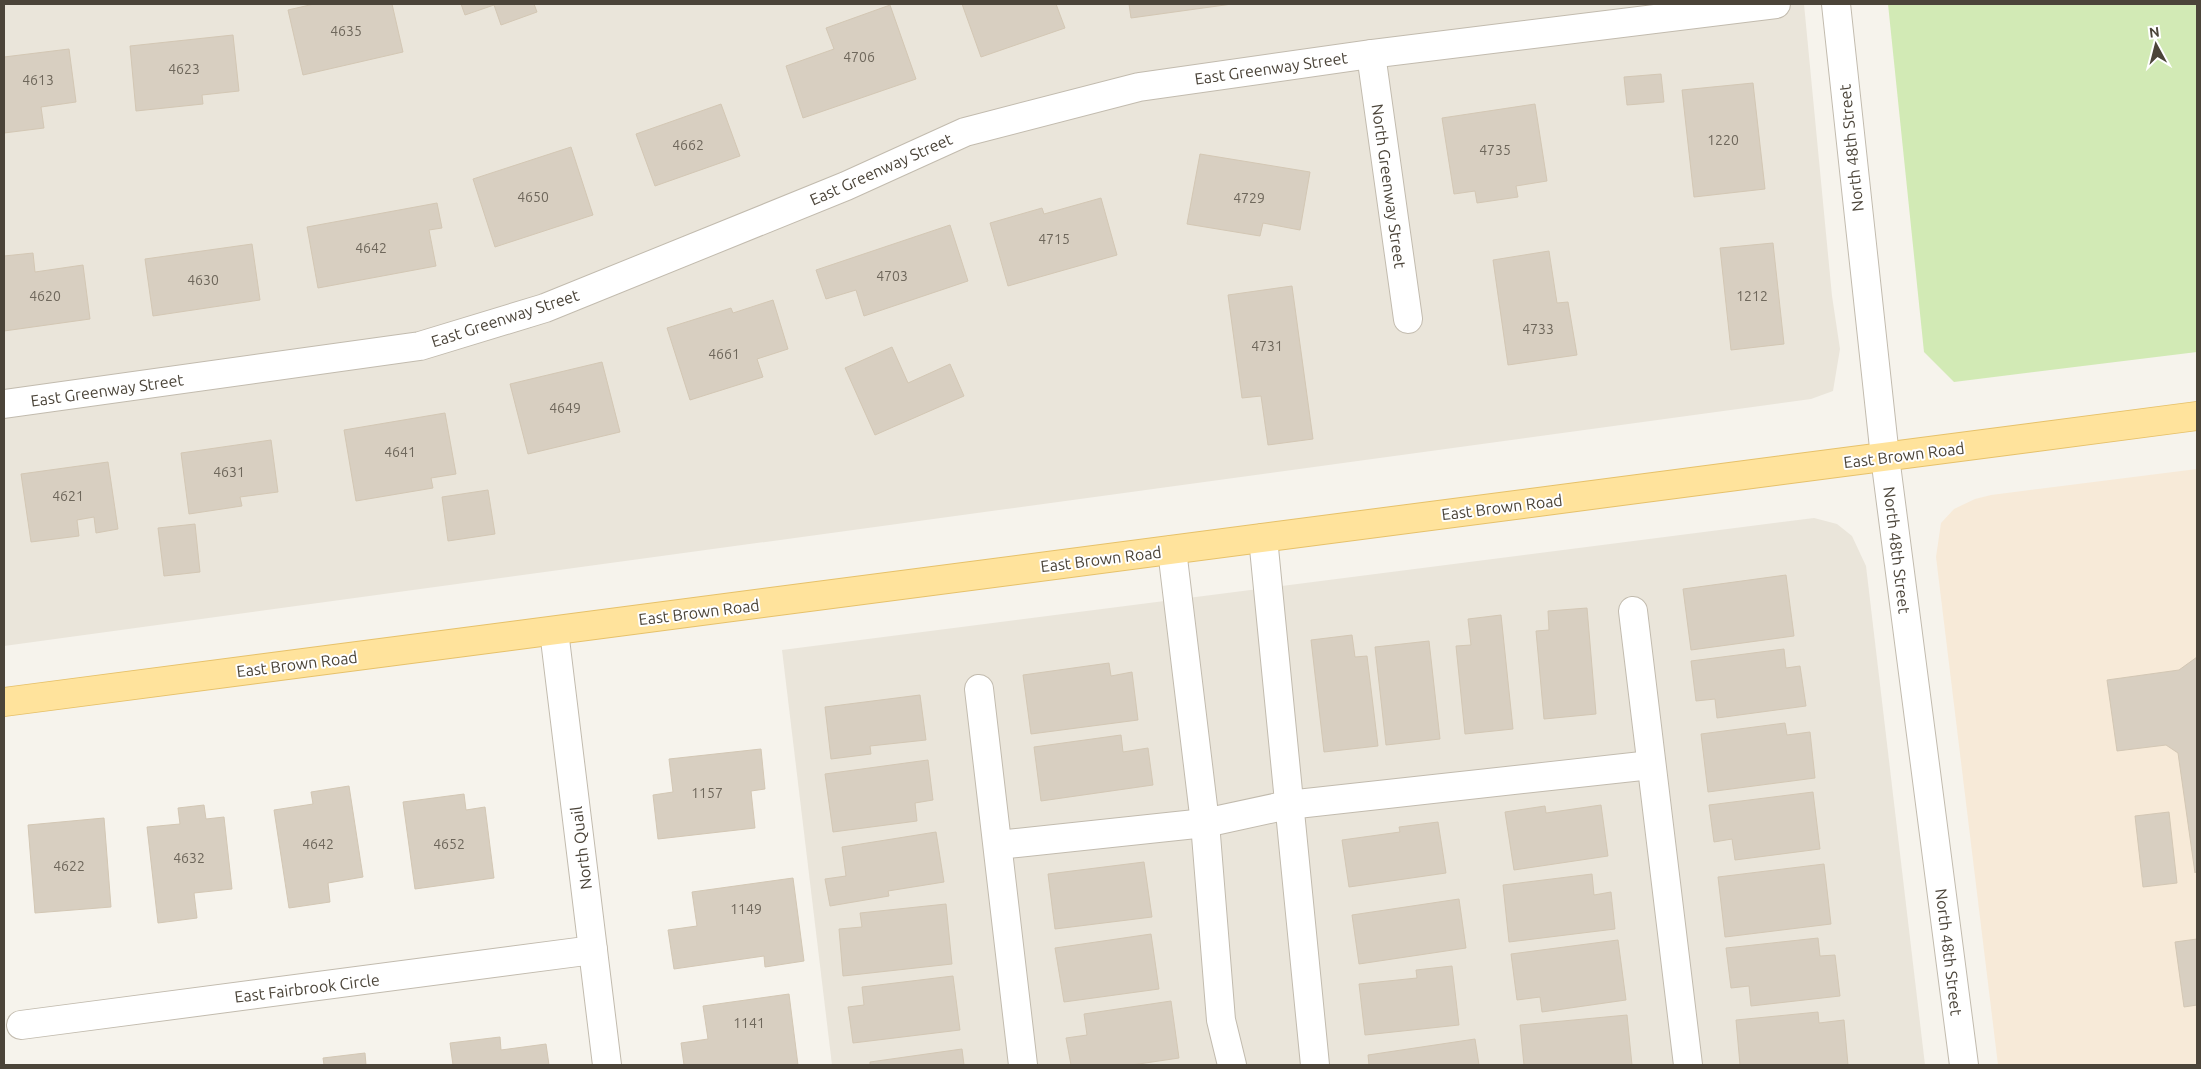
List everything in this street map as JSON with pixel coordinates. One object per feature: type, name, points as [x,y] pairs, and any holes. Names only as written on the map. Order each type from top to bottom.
[{"type":"main road","name":"East Brown Road","points":[[4,702],[2197,416]]},
{"type":"street","name":"East Greenway Street","points":[[4,404],[420,346],[545,308],[846,186],[965,132],[1139,87],[1371,54],[1776,4]]},
{"type":"street","name":"North 48th Street","points":[[1836,4],[1885,457],[1964,1065]]},
{"type":"street","name":"North Greenway Street","points":[[1371,54],[1408,319]]},
{"type":"street","points":[[1263,538],[1315,1065]]},
{"type":"street","points":[[1172,550],[1204,823],[1221,1020],[1232,1065]]},
{"type":"street","points":[[1633,611],[1688,1065]]},
{"type":"street","name":"North Quail","points":[[554,630],[608,1065]]},
{"type":"street","points":[[980,689],[1023,1065]]},
{"type":"street","points":[[998,846],[1204,823],[1288,805],[1651,765]]},
{"type":"street","name":"East Fairbrook Circle","points":[[21,1025],[593,950]]},
{"type":"shaded area","points":[[4,4],[1804,4],[1832,296],[1840,349],[1833,391],[1811,399],[4,646]]},
{"type":"shaded area","points":[[2197,469],[2197,1065],[1998,1065],[1936,557],[1941,523],[1954,509],[1975,499],[1991,495]]},
{"type":"shaded area","points":[[1814,518],[1837,524],[1852,536],[1866,566],[1925,1065],[832,1065],[782,650]]},
{"type":"green space","points":[[1888,4],[2197,4],[2197,352],[1954,382],[1924,352]]},
{"type":"building","points":[[314,4],[392,4],[403,52],[303,75],[288,10]]},
{"type":"building","points":[[461,4],[534,4],[537,12],[501,25],[494,5],[465,15]]},
{"type":"building","points":[[962,4],[1056,4],[1065,28],[981,57]]},
{"type":"building","points":[[1129,4],[1232,4],[1131,18]]},
{"type":"building","points":[[890,5],[916,79],[803,118],[786,66],[834,49],[826,28]]},
{"type":"building","points":[[233,35],[239,91],[202,95],[203,104],[136,111],[130,46]]},
{"type":"building","points":[[69,49],[76,102],[41,107],[44,128],[4,133],[4,57]]},
{"type":"building","points":[[1661,74],[1664,102],[1627,105],[1624,77]]},
{"type":"building","points":[[1753,83],[1765,189],[1694,197],[1682,90]]},
{"type":"building","points":[[721,104],[740,156],[655,186],[636,134]]},
{"type":"building","points":[[1535,104],[1547,181],[1516,186],[1518,197],[1477,203],[1475,191],[1454,194],[1442,118]]},
{"type":"building","points":[[571,147],[593,215],[495,247],[473,179]]},
{"type":"building","points":[[1200,154],[1310,172],[1300,230],[1263,223],[1260,236],[1187,224]]},
{"type":"building","points":[[1101,198],[1117,255],[1008,286],[990,223],[1042,208],[1044,214]]},
{"type":"building","points":[[437,203],[442,228],[429,230],[436,266],[318,288],[307,227]]},
{"type":"building","points":[[950,225],[968,281],[864,316],[856,290],[826,299],[816,270]]},
{"type":"building","points":[[1773,243],[1784,344],[1731,350],[1720,248]]},
{"type":"building","points":[[252,244],[260,300],[153,316],[145,259]]},
{"type":"building","points":[[1549,251],[1557,303],[1568,302],[1577,355],[1508,365],[1493,260]]},
{"type":"building","points":[[33,253],[35,272],[83,265],[90,319],[4,331],[4,256]]},
{"type":"building","points":[[1292,286],[1313,439],[1268,445],[1261,396],[1242,398],[1228,295]]},
{"type":"building","points":[[773,300],[788,349],[757,359],[763,377],[690,400],[667,328],[731,308],[733,313]]},
{"type":"building","points":[[892,347],[908,383],[950,364],[964,396],[875,435],[845,368]]},
{"type":"building","points":[[602,362],[620,432],[528,454],[510,384]]},
{"type":"building","points":[[445,413],[456,474],[431,478],[433,488],[356,501],[344,430]]},
{"type":"building","points":[[271,440],[278,492],[240,497],[242,506],[189,514],[181,453]]},
{"type":"building","points":[[108,462],[118,529],[96,533],[94,517],[77,520],[79,536],[31,542],[21,474]]},
{"type":"building","points":[[488,490],[495,534],[448,541],[442,497]]},
{"type":"building","points":[[195,524],[200,572],[164,576],[158,528]]},
{"type":"building","points":[[1786,575],[1794,636],[1691,650],[1683,589]]},
{"type":"building","points":[[1587,608],[1596,714],[1544,719],[1536,631],[1549,630],[1548,611]]},
{"type":"building","points":[[1501,615],[1513,729],[1465,734],[1456,646],[1471,645],[1468,619]]},
{"type":"building","points":[[1352,635],[1355,657],[1367,656],[1378,746],[1324,752],[1311,640]]},
{"type":"building","points":[[1429,641],[1440,739],[1386,745],[1375,647]]},
{"type":"building","points":[[1784,649],[1786,668],[1800,666],[1806,706],[1717,718],[1715,699],[1696,701],[1691,661]]},
{"type":"building","points":[[2197,657],[2197,870],[2195,873],[2178,753],[2166,745],[2117,751],[2107,680],[2179,670]]},
{"type":"building","points":[[1109,663],[1111,676],[1132,672],[1138,720],[1031,734],[1023,675]]},
{"type":"building","points":[[920,695],[926,740],[870,746],[871,754],[831,759],[825,707]]},
{"type":"building","points":[[1785,723],[1787,735],[1810,732],[1815,778],[1708,792],[1701,734]]},
{"type":"building","points":[[1121,735],[1123,752],[1148,748],[1153,785],[1041,801],[1034,747]]},
{"type":"building","points":[[761,749],[765,789],[751,791],[755,828],[658,839],[653,795],[673,792],[669,759]]},
{"type":"building","points":[[928,760],[933,800],[915,803],[917,821],[833,832],[825,774]]},
{"type":"building","points":[[349,786],[363,877],[328,883],[330,902],[289,908],[274,810],[313,804],[311,792]]},
{"type":"building","points":[[1813,792],[1820,849],[1735,860],[1732,839],[1714,842],[1709,805]]},
{"type":"building","points":[[464,794],[466,810],[485,807],[494,878],[415,889],[403,802]]},
{"type":"building","points":[[204,805],[206,819],[224,817],[232,889],[194,893],[197,918],[158,923],[147,827],[180,824],[178,808]]},
{"type":"building","points":[[1601,805],[1608,856],[1514,870],[1505,812],[1545,806],[1546,813]]},
{"type":"building","points":[[2169,812],[2177,883],[2143,887],[2135,816]]},
{"type":"building","points":[[104,818],[111,907],[35,913],[28,825]]},
{"type":"building","points":[[1438,822],[1446,873],[1349,887],[1342,840],[1400,832],[1399,827]]},
{"type":"building","points":[[936,832],[944,882],[888,891],[889,896],[830,906],[825,879],[846,876],[842,847]]},
{"type":"building","points":[[1144,862],[1152,917],[1055,929],[1048,874]]},
{"type":"building","points":[[1824,864],[1831,924],[1725,937],[1718,877]]},
{"type":"building","points":[[1592,874],[1594,895],[1611,892],[1615,929],[1509,942],[1503,885]]},
{"type":"building","points":[[793,878],[804,961],[765,967],[764,956],[674,969],[668,930],[697,926],[692,892]]},
{"type":"building","points":[[1459,899],[1466,948],[1359,964],[1352,915]]},
{"type":"building","points":[[946,904],[952,964],[843,976],[839,929],[862,927],[860,913]]},
{"type":"building","points":[[1151,934],[1159,989],[1064,1002],[1055,948]]},
{"type":"building","points":[[1818,938],[1820,956],[1835,955],[1840,996],[1751,1006],[1749,986],[1731,988],[1726,948]]},
{"type":"building","points":[[2197,939],[2197,1005],[2184,1007],[2175,942]]},
{"type":"building","points":[[1618,940],[1626,1000],[1542,1012],[1540,997],[1517,1000],[1511,954]]},
{"type":"building","points":[[1452,966],[1459,1025],[1365,1035],[1359,984],[1417,978],[1416,970]]},
{"type":"building","points":[[953,976],[960,1030],[853,1043],[848,1007],[864,1005],[862,987]]},
{"type":"building","points":[[789,994],[798,1065],[684,1065],[681,1043],[708,1039],[703,1006]]},
{"type":"building","points":[[1171,1001],[1179,1058],[1132,1065],[1071,1065],[1066,1038],[1087,1035],[1084,1014]]},
{"type":"building","points":[[1818,1012],[1819,1023],[1844,1020],[1848,1065],[1740,1065],[1736,1020]]},
{"type":"building","points":[[1627,1015],[1632,1065],[1524,1065],[1520,1025]]},
{"type":"building","points":[[500,1037],[501,1050],[546,1044],[549,1065],[453,1065],[450,1043]]},
{"type":"building","points":[[1475,1039],[1479,1065],[1369,1065],[1368,1055]]},
{"type":"building","points":[[962,1049],[964,1065],[870,1065],[870,1062]]},
{"type":"building","points":[[365,1053],[366,1065],[324,1065],[323,1058]]}]
